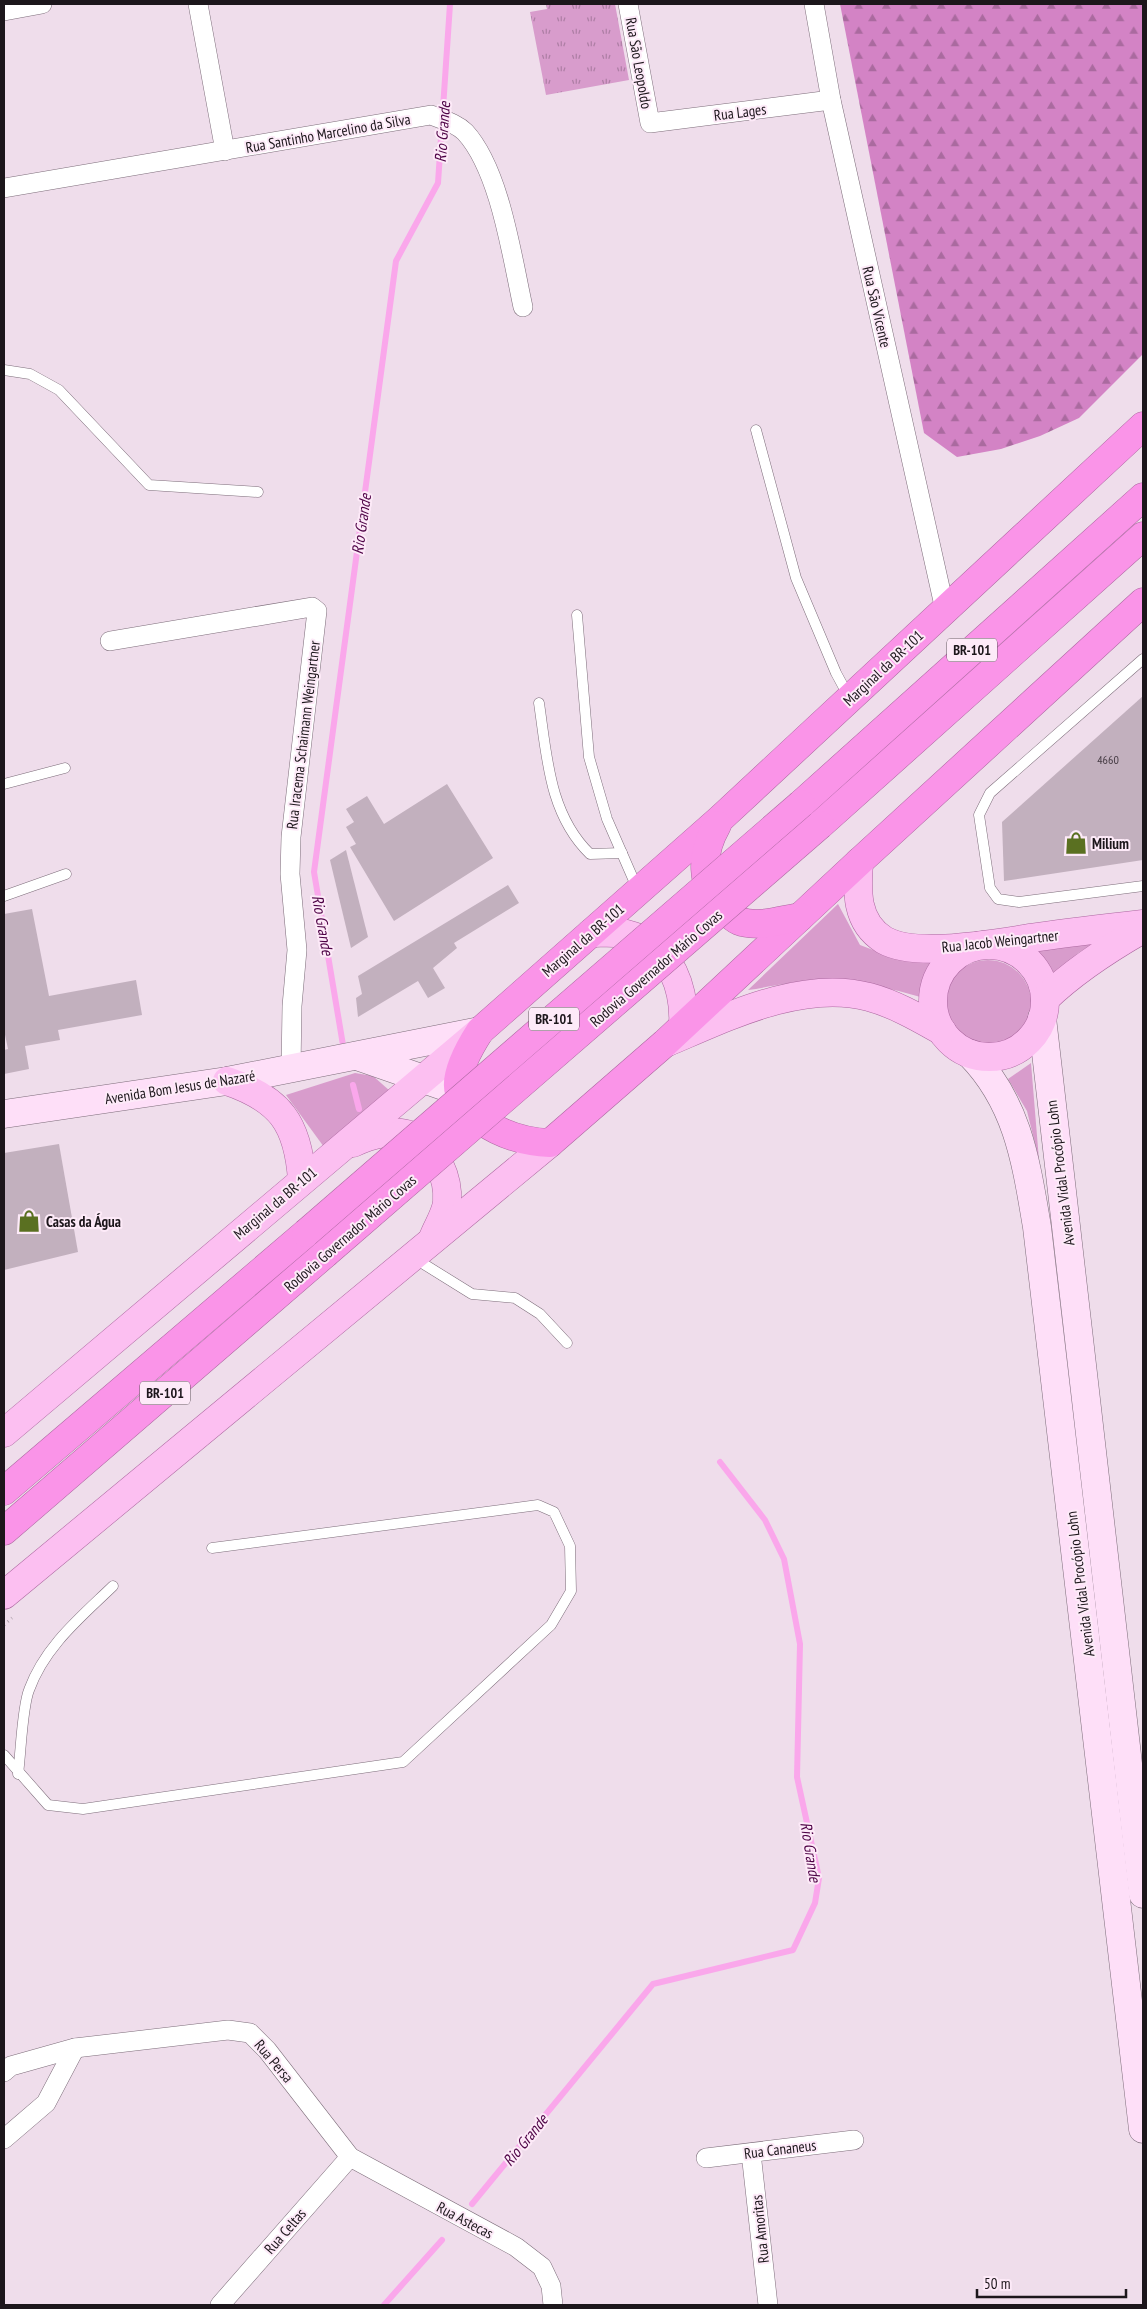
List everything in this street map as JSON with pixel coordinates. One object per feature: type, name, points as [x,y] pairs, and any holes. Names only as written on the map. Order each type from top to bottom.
[{"type":"highway","name":"Marginal da BR-101","points":[[480,1031],[720,819],[1143,426]]},
{"type":"highway","name":"Rodovia Governador Mário Covas","points":[[4,1491],[306,1233],[801,804],[1143,497]]},
{"type":"highway","name":"Rodovia Governador Mário Covas","points":[[4,1531],[820,825],[1143,536]]},
{"type":"highway","points":[[480,1031],[469,1048],[461,1067],[458,1091],[469,1108],[482,1120],[503,1133],[534,1142],[550,1143],[674,1035],[859,862],[1143,602]]},
{"type":"highway","points":[[720,819],[711,835],[705,855],[705,880],[718,903],[738,921],[755,924],[800,917]]},
{"type":"highway","points":[[4,1483],[52,1450]]},
{"type":"main road","name":"Rua Jacob Weingartner","points":[[859,862],[857,896],[862,914],[870,928],[885,940],[918,949],[981,946],[1143,924]]},
{"type":"main road","points":[[1043,1008],[1092,960],[1143,929]]},
{"type":"main road","points":[[591,933],[620,932],[635,936],[654,949],[673,969],[680,984],[684,1007],[674,1035]]},
{"type":"main road","points":[[981,946],[999,946],[1017,953],[1031,965],[1041,981],[1043,1008],[1034,1034],[1022,1047],[1006,1055],[988,1058],[970,1054],[954,1045],[942,1031],[934,1014],[933,996],[938,978],[948,962],[963,951],[981,946]]},
{"type":"main road","points":[[674,1035],[751,1006],[792,997],[834,993],[868,996],[895,1007],[942,1031]]},
{"type":"main road","name":"Marginal da BR-101","points":[[4,1432],[480,1031]]},
{"type":"main road","points":[[226,1082],[252,1090],[260,1095],[274,1106],[291,1127],[300,1153],[302,1180]]},
{"type":"main road","points":[[338,1150],[364,1138],[386,1132],[413,1136],[432,1152],[446,1178],[447,1204],[422,1250]]},
{"type":"main road","points":[[4,1595],[230,1405],[422,1250],[550,1143]]},
{"type":"street","points":[[4,11],[42,4]]},
{"type":"street","points":[[198,4],[224,151]]},
{"type":"street","name":"Rua São Leopoldo","points":[[628,4],[650,123]]},
{"type":"street","name":"Rua São Vicente","points":[[814,4],[831,100],[945,610]]},
{"type":"street","name":"Rua Lages","points":[[650,123],[831,100]]},
{"type":"street","name":"Rua Santinho Marcelino da Silva","points":[[4,188],[431,115],[454,124],[465,132],[475,146],[495,189],[503,215],[523,307]]},
{"type":"street","name":"Rua Iracema Schaimann Weingartner","points":[[110,641],[312,607],[318,611],[291,837],[291,892],[297,950],[292,1006],[291,1069]]},
{"type":"street","name":"Avenida Vidal Procópio Lohn","points":[[1043,1008],[1143,1894]]},
{"type":"street","name":"Avenida Bom Jesus de Nazaré","points":[[4,1114],[226,1082],[480,1031]]},
{"type":"street","name":"Avenida Vidal Procópio Lohn","points":[[970,1054],[988,1072],[1009,1108],[1026,1164],[1037,1227],[1139,2065],[1143,2129]]},
{"type":"street","name":"Avenida Bom Jesus de Nazaré","points":[[356,1056],[383,1063],[421,1080],[458,1091]]},
{"type":"street","name":"Rua Persa","points":[[4,2072],[11,2066],[75,2048],[228,2030],[250,2033],[267,2050],[350,2158]]},
{"type":"street","points":[[4,2139],[46,2103],[75,2048]]},
{"type":"street","name":"Rua Cananeus","points":[[706,2158],[854,2140]]},
{"type":"street","name":"Rua Amoritas","points":[[751,2153],[768,2305]]},
{"type":"street","name":"Rua Celtas","points":[[220,2305],[350,2158]]},
{"type":"street","name":"Rua Astecas","points":[[350,2158],[516,2247],[542,2267],[551,2286],[553,2305]]},
{"type":"lane","points":[[4,370],[30,374],[59,390],[149,485],[258,492]]},
{"type":"lane","points":[[756,430],[796,578],[836,673],[850,699]]},
{"type":"lane","points":[[577,615],[589,757],[607,819],[639,891]]},
{"type":"lane","points":[[1143,659],[990,793],[979,814],[990,888],[998,899],[1019,902],[1143,886]]},
{"type":"lane","points":[[539,703],[553,793],[574,838],[590,854],[622,853]]},
{"type":"lane","points":[[4,784],[65,768]]},
{"type":"lane","points":[[4,896],[66,874]]},
{"type":"lane","points":[[422,1250],[472,1294],[515,1298],[540,1314],[567,1343]]},
{"type":"lane","points":[[4,1755],[18,1774],[48,1805],[83,1809],[404,1762],[551,1625],[571,1591],[570,1546],[554,1512],[538,1505],[212,1548]]},
{"type":"lane","points":[[18,1774],[28,1691],[44,1660],[65,1632],[113,1586]]},
{"type":"green space","points":[[546,4],[615,4],[629,80],[546,95],[530,12],[547,9]]},
{"type":"green space","points":[[840,4],[1143,4],[1143,354],[1079,418],[1040,436],[1001,449],[957,457],[924,433]]},
{"type":"green space","points":[[838,904],[860,945],[897,959],[935,961],[926,978],[924,998],[870,985],[827,981],[797,982],[748,990]]},
{"type":"green space","points":[[1099,940],[1078,953],[1050,979],[1039,957],[1031,951]]},
{"type":"green space","points":[[988,960],[1005,963],[1019,972],[1028,986],[1031,1003],[1028,1020],[1019,1034],[1005,1043],[988,1046],[971,1043],[957,1034],[948,1020],[945,1003],[948,986],[957,972],[971,963]]},
{"type":"green space","points":[[1031,1063],[1039,1160],[1027,1111],[1008,1079]]},
{"type":"green space","points":[[355,1073],[373,1076],[390,1091],[324,1147],[286,1095]]},
{"type":"building","points":[[1143,696],[1143,860],[1004,881],[1002,822]]},
{"type":"building","points":[[447,784],[493,858],[394,921],[350,847],[356,844],[346,827],[354,822],[346,809],[367,796],[384,824]]},
{"type":"building","points":[[346,850],[368,937],[351,948],[330,860]]},
{"type":"building","points":[[508,885],[519,903],[454,943],[457,948],[433,968],[445,988],[428,998],[418,981],[358,1017],[356,998],[362,994],[358,976]]},
{"type":"building","points":[[32,909],[49,996],[136,980],[142,1015],[58,1030],[60,1040],[25,1046],[29,1069],[4,1074],[4,1050],[8,1049],[4,1030],[4,914]]},
{"type":"building","points":[[59,1144],[78,1252],[4,1270],[4,1153]]},
{"type":"waterway","name":"Rio Grande","points":[[344,1051],[314,872],[396,261],[438,183],[450,4]]},
{"type":"waterway","name":"Rio Grande","points":[[353,1085],[359,1109]]},
{"type":"waterway","name":"Rio Grande","points":[[472,2204],[653,1984],[793,1950],[815,1903],[819,1878],[797,1777],[800,1644],[784,1559],[765,1520],[720,1462]]},
{"type":"waterway","name":"Rio Grande","points":[[384,2305],[442,2240]]},
{"type":"place","name":"Milium","points":[[1076,843]]},
{"type":"place","name":"Casas da Água","points":[[29,1221]]}]
